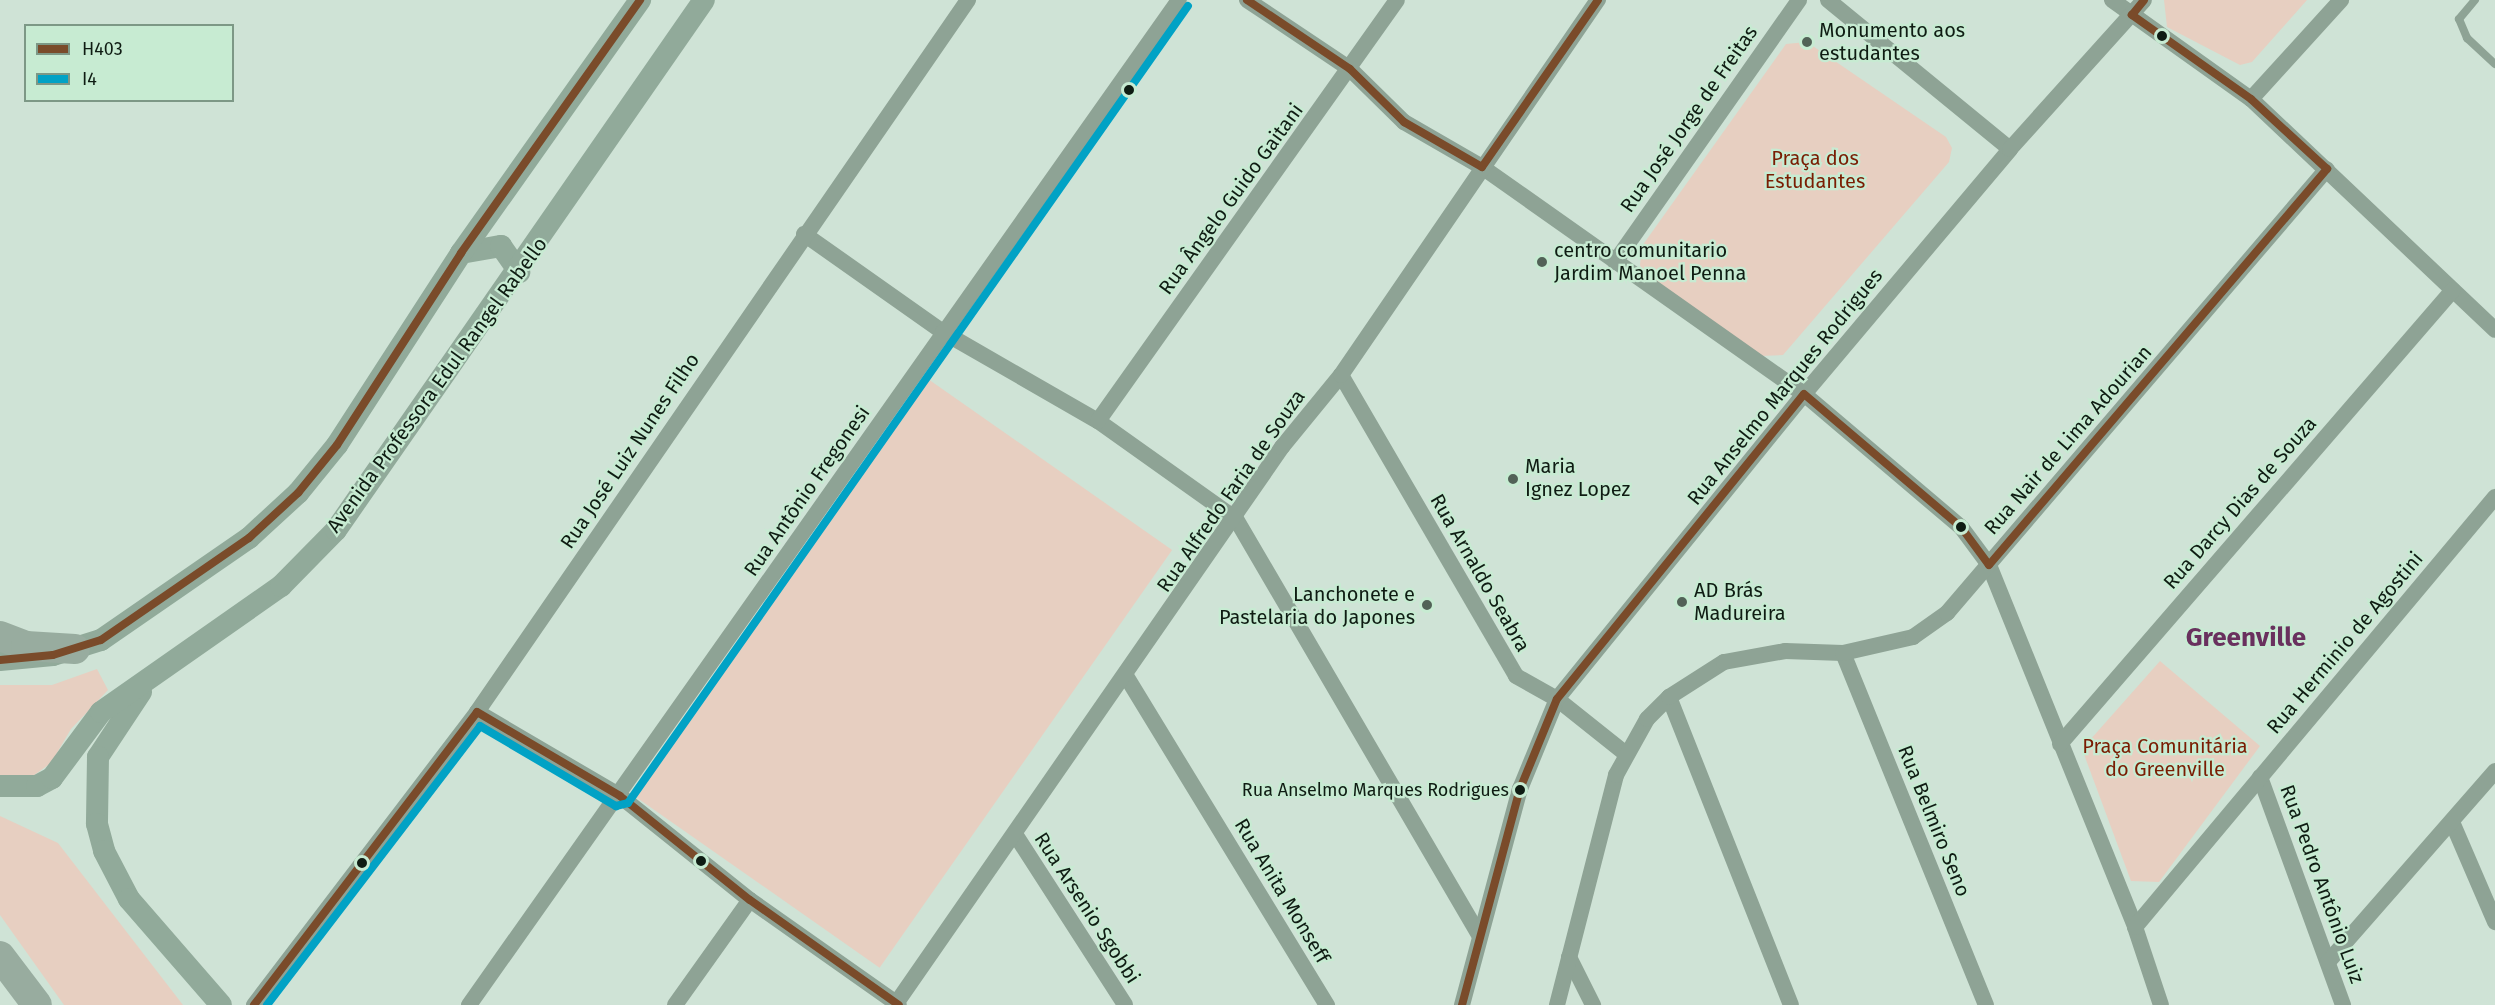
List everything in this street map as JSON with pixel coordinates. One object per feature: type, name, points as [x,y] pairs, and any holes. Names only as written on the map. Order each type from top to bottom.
[{"type":"highway","points":[[0,636],[26,646],[75,649]]},
{"type":"highway","points":[[0,956],[37,1005]]},
{"type":"main road","points":[[0,660],[75,649],[101,640],[249,538],[298,493],[337,445],[461,253],[640,0]]},
{"type":"main road","name":"Avenida Professora Edul Rangel Rabello","points":[[0,786],[38,786],[52,778],[101,712],[156,671],[281,586],[336,530],[519,272],[704,0]]},
{"type":"main road","points":[[461,253],[501,246],[519,272]]},
{"type":"main road","points":[[156,671],[98,757],[97,824],[104,851],[129,899],[221,1005]]},
{"type":"street","name":"Rua José Luiz Nunes Filho","points":[[254,1005],[477,712],[804,234],[968,0]]},
{"type":"street","name":"Rua Antônio Fregonesi","points":[[469,1005],[620,796],[943,332],[1179,0]]},
{"type":"street","points":[[1246,0],[1350,69],[1404,122],[1482,167],[1804,394],[1961,527],[1989,565],[2135,927],[2161,1005]]},
{"type":"street","name":"Rua Ângelo Guido Gaitani","points":[[1098,421],[1397,0]]},
{"type":"street","name":"Rua Alfredo Faria de Souza","points":[[897,1004],[1236,519],[1282,447],[1341,375],[1598,0]]},
{"type":"street","name":"Rua José Jorge de Freitas","points":[[1615,262],[1799,0]]},
{"type":"street","points":[[1828,0],[2010,149]]},
{"type":"street","points":[[2112,0],[2252,99],[2495,330]]},
{"type":"street","name":"Rua Anselmo Marques Rodrigues","points":[[1462,1005],[1520,789],[1557,699],[1804,394],[2010,149],[2144,0]]},
{"type":"street","points":[[2252,99],[2341,0]]},
{"type":"street","name":"Rua Nair de Lima Adourian","points":[[1557,1005],[1625,753],[1669,697],[1724,662],[1785,651],[1843,653],[1913,637],[1947,614],[2327,169]]},
{"type":"street","points":[[804,234],[943,332],[1098,421],[1236,519],[1480,936]]},
{"type":"street","name":"Rua Darcy Dias de Souza","points":[[2060,744],[2452,290]]},
{"type":"street","name":"Rua Arnaldo Seabra","points":[[1341,375],[1516,676],[1557,699],[1625,753]]},
{"type":"street","name":"Rua Herminio de Agostini","points":[[2135,927],[2495,497]]},
{"type":"street","name":"Rua Belmiro Seno","points":[[1843,653],[1986,1005]]},
{"type":"street","name":"Rua Anita Monseff","points":[[1126,676],[1327,1005]]},
{"type":"street","points":[[1669,697],[1791,1005]]},
{"type":"street","points":[[477,712],[620,796],[750,900],[897,1004]]},
{"type":"street","points":[[2328,962],[2495,771]]},
{"type":"street","name":"Rua Pedro Antônio Luiz","points":[[2260,777],[2343,1005]]},
{"type":"street","points":[[2452,822],[2495,922]]},
{"type":"street","name":"Rua Arsenio Sgobbi","points":[[1015,834],[1125,1005]]},
{"type":"street","points":[[675,1005],[750,900]]},
{"type":"street","points":[[1569,957],[1593,1005]]},
{"type":"lane","points":[[2475,0],[2459,19],[2467,38],[2495,64]]},
{"type":"green space","points":[[2164,0],[2307,0],[2252,62],[2240,65],[2167,27]]},
{"type":"green space","name":"Praça dos Estudantes","points":[[1807,42],[1946,137],[1952,148],[1949,162],[1783,355],[1759,356],[1646,278],[1640,265],[1642,246],[1786,44]]},
{"type":"green space","points":[[928,379],[1172,550],[880,968],[635,797]]},
{"type":"green space","name":"Praça Comunitária do Greenville","points":[[2160,661],[2260,746],[2159,882],[2131,881],[2082,749]]},
{"type":"green space","points":[[97,669],[108,690],[71,729],[51,763],[30,778],[0,781],[0,685],[52,685]]},
{"type":"green space","points":[[0,816],[58,843],[183,1005],[64,1005],[0,915]]},
{"type":"transit line","name":"H403","points":[[0,660],[53,655],[101,640],[249,538],[298,493],[337,445],[461,253],[640,0]]},
{"type":"transit line","name":"H403","points":[[1247,0],[1350,69],[1404,122],[1482,167],[1598,0]]},
{"type":"transit line","name":"H403","points":[[1462,1005],[1520,789],[1557,699],[1804,394],[1961,527],[1989,565],[2327,169],[2251,99],[2132,15],[2144,0]]},
{"type":"transit line","name":"I4","points":[[267,1005],[480,726],[616,806],[628,803],[1188,6]]},
{"type":"transit line","name":"H403","points":[[254,1005],[477,712],[620,796],[750,900],[899,1005]]},
{"type":"place","name":"Monumento aos estudantes","points":[[1807,42]]},
{"type":"place","name":"centro comunitario Jardim Manoel Penna","points":[[1542,262]]},
{"type":"place","name":"Maria Ignez Lopez","points":[[1513,479]]},
{"type":"place","name":"AD Brás Madureira","points":[[1682,602]]},
{"type":"place","name":"Lanchonete e Pastelaria do Japones","points":[[1427,605]]},
{"type":"place","name":"Rua Anselmo Marques Rodrigues","points":[[1520,790]]},
{"type":"district","name":"Greenville","points":[[2246,638]]}]
